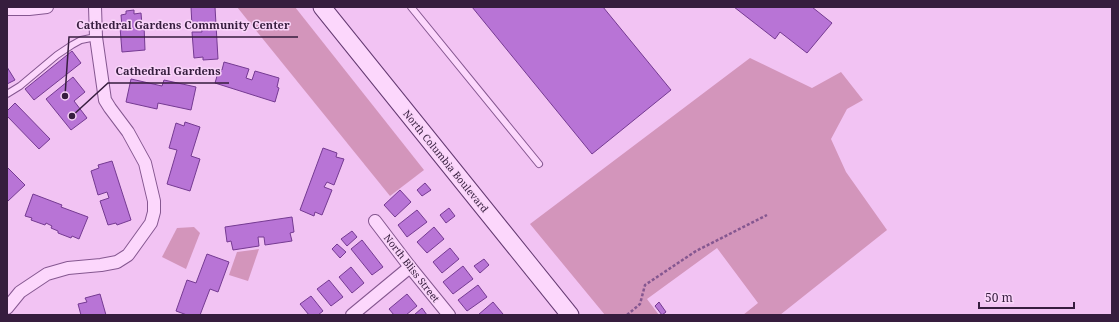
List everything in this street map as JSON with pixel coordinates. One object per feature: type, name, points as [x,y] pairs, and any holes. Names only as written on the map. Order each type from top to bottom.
[{"type":"main road","name":"North Columbia Boulevard","points":[[322,7],[570,315]]},
{"type":"street","points":[[7,9],[47,7]]},
{"type":"street","points":[[7,308],[20,292],[47,274],[68,268],[117,262],[128,254],[151,223],[154,212],[154,201],[145,163],[128,132],[105,100],[96,37],[95,7]]},
{"type":"street","name":"North Bliss Street","points":[[375,221],[449,315]]},
{"type":"street","points":[[358,313],[410,267]]},
{"type":"lane","points":[[411,7],[539,164]]},
{"type":"lane","points":[[7,94],[20,86],[67,48],[81,40],[96,37]]},
{"type":"path","points":[[627,315],[640,304],[645,285],[696,251],[767,215]]},
{"type":"shaded area","points":[[237,7],[295,7],[424,170],[390,196]]},
{"type":"shaded area","points":[[750,58],[812,88],[841,72],[863,100],[847,109],[831,139],[846,172],[887,230],[780,315],[743,315],[758,303],[717,248],[647,299],[659,315],[605,315],[530,224]]},
{"type":"shaded area","points":[[194,227],[200,233],[186,269],[162,257],[177,228]]},
{"type":"shaded area","points":[[259,249],[248,281],[229,275],[237,252]]},
{"type":"building","points":[[191,7],[215,7],[218,59],[203,60],[203,57],[194,58],[192,32],[202,32],[201,25],[192,26]]},
{"type":"building","points":[[472,7],[603,7],[671,90],[592,154]]},
{"type":"building","points":[[734,7],[812,7],[832,23],[807,53],[780,32],[775,39]]},
{"type":"building","points":[[134,10],[134,14],[141,13],[142,25],[144,25],[145,50],[122,52],[120,27],[122,27],[121,15],[126,14],[126,11]]},
{"type":"building","points":[[72,51],[81,63],[34,100],[25,89]]},
{"type":"building","points":[[224,62],[249,69],[246,78],[252,80],[255,71],[279,78],[277,87],[279,88],[275,102],[215,83],[219,69],[222,70]]},
{"type":"building","points":[[7,67],[15,80],[7,84]]},
{"type":"building","points":[[73,77],[85,92],[74,101],[87,118],[71,130],[46,99]]},
{"type":"building","points":[[131,79],[162,86],[164,80],[196,87],[191,110],[158,103],[157,109],[126,102]]},
{"type":"building","points":[[15,103],[50,139],[39,149],[7,116],[7,111]]},
{"type":"building","points":[[185,122],[200,127],[191,156],[200,159],[190,191],[167,184],[177,150],[169,148],[176,123],[184,126]]},
{"type":"building","points":[[323,148],[337,153],[336,157],[344,159],[334,185],[327,182],[324,187],[332,190],[322,215],[315,212],[314,216],[300,210]]},
{"type":"building","points":[[112,161],[131,220],[117,225],[116,223],[108,225],[100,201],[109,198],[107,192],[98,195],[91,171],[99,168],[98,165]]},
{"type":"building","points":[[7,167],[25,185],[8,201],[7,200]]},
{"type":"building","points":[[425,183],[431,190],[422,196],[417,190]]},
{"type":"building","points":[[400,190],[411,202],[395,217],[384,205]]},
{"type":"building","points":[[33,194],[88,217],[79,239],[72,236],[71,238],[58,233],[58,231],[51,228],[52,226],[46,223],[45,225],[31,220],[32,218],[25,216]]},
{"type":"building","points":[[449,208],[455,216],[446,223],[440,215]]},
{"type":"building","points":[[417,210],[427,222],[407,237],[398,225]]},
{"type":"building","points":[[292,217],[294,232],[290,233],[292,241],[265,245],[264,237],[258,237],[259,246],[233,250],[231,241],[227,242],[225,227]]},
{"type":"building","points":[[434,227],[444,239],[427,253],[417,242]]},
{"type":"building","points":[[352,231],[357,237],[347,246],[341,239]]},
{"type":"building","points":[[362,240],[383,267],[372,275],[351,249]]},
{"type":"building","points":[[337,244],[346,252],[340,258],[332,249]]},
{"type":"building","points":[[450,248],[459,259],[442,273],[433,262]]},
{"type":"building","points":[[207,254],[229,262],[218,292],[210,289],[200,315],[187,315],[176,311],[187,280],[196,283]]},
{"type":"building","points":[[484,259],[489,265],[480,273],[474,266]]},
{"type":"building","points":[[463,266],[473,279],[453,294],[443,282]]},
{"type":"building","points":[[351,267],[364,283],[352,293],[339,277]]},
{"type":"building","points":[[329,280],[343,297],[331,306],[317,289]]},
{"type":"building","points":[[478,285],[487,297],[467,311],[458,300]]},
{"type":"building","points":[[100,294],[106,315],[81,315],[78,304],[87,302],[85,298]]},
{"type":"building","points":[[407,294],[417,306],[406,315],[394,315],[389,309]]},
{"type":"building","points":[[311,296],[323,311],[318,315],[309,315],[300,304]]},
{"type":"building","points":[[493,302],[503,315],[478,315]]},
{"type":"building","points":[[659,302],[666,312],[662,315],[655,306]]},
{"type":"building","points":[[422,308],[427,315],[414,315]]},
{"type":"place","name":"Cathedral Gardens Community Center","points":[[65,96]]},
{"type":"place","name":"Cathedral Gardens","points":[[72,116]]}]
